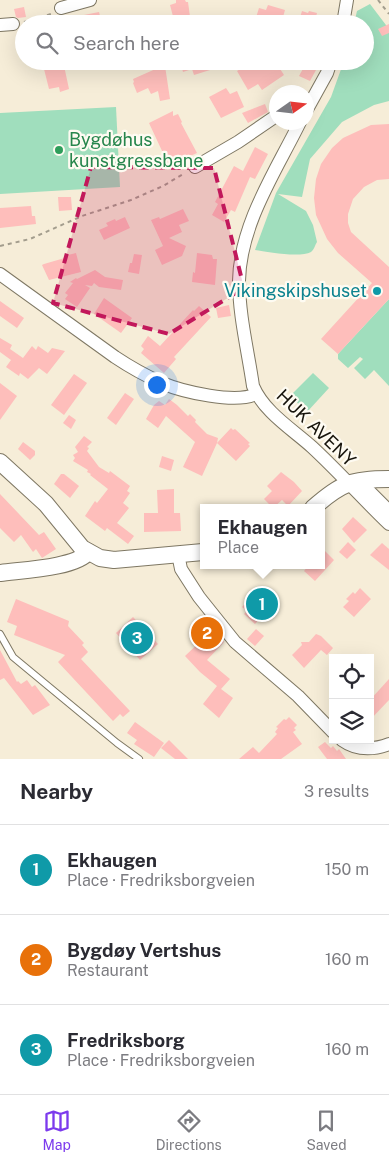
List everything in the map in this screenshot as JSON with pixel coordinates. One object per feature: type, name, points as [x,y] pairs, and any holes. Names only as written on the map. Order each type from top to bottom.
[{"type":"street","points":[[61,8],[90,0]]},
{"type":"street","points":[[344,15],[346,0]]},
{"type":"street","points":[[314,97],[328,70]]},
{"type":"street","points":[[195,167],[238,142],[269,121]]},
{"type":"street","points":[[256,394],[253,386],[241,310],[239,280],[243,250],[250,227],[296,130]]},
{"type":"street","name":"HUK AVENY","points":[[0,274],[115,357],[164,384],[222,398],[248,398],[256,394],[270,411],[389,511]]},
{"type":"street","points":[[0,462],[46,504],[77,542],[88,552],[106,560],[200,552]]},
{"type":"street","points":[[318,504],[332,492],[353,482],[389,479]]},
{"type":"street","name":"HUK AVENY","points":[[353,482],[389,524]]},
{"type":"street","points":[[0,573],[71,563],[82,558],[88,552]]},
{"type":"street","points":[[178,554],[181,569],[199,597],[235,642],[298,696],[329,728]]},
{"type":"street","points":[[351,744],[360,748],[389,744]]},
{"type":"lane","points":[[0,634],[13,656],[117,743],[139,759]]},
{"type":"path","points":[[378,0],[389,14]]},
{"type":"path","points":[[49,15],[58,12],[61,8]]},
{"type":"path","points":[[0,246],[30,239],[82,216],[131,200],[163,186],[195,167]]},
{"type":"highlighted area","points":[[91,167],[214,168],[244,288],[169,334],[53,303]]},
{"type":"green space","points":[[370,4],[389,29],[389,101],[374,105],[342,122],[310,159],[302,197],[278,194],[306,211],[313,225],[317,242],[312,251],[306,254],[292,255],[255,250],[276,193],[312,130],[314,130],[314,127],[331,97],[341,70],[374,70],[374,15],[356,15],[357,11]]},
{"type":"green space","name":"Bygdøhus kunstgressbane","points":[[116,107],[120,187],[0,194],[0,113]]},
{"type":"green space","points":[[389,299],[389,386],[374,370],[365,379],[354,368],[363,359],[360,357],[348,368],[338,359],[338,354]]},
{"type":"green space","points":[[313,373],[329,388],[307,412],[290,396]]},
{"type":"building","points":[[176,0],[188,2],[190,15],[173,15],[170,5],[176,3]]},
{"type":"building","points":[[268,5],[285,10],[284,15],[257,15],[259,8],[266,10]]},
{"type":"building","points":[[24,7],[26,15],[16,15],[14,9]]},
{"type":"building","points":[[302,11],[317,13],[316,15],[301,15]]},
{"type":"building","points":[[99,12],[100,15],[84,15]]},
{"type":"building","points":[[389,24],[389,33],[382,36],[378,29]]},
{"type":"building","points":[[44,70],[65,70],[69,89],[60,92],[59,87],[49,89]]},
{"type":"building","points":[[153,70],[166,70],[170,99],[160,101],[158,91],[151,94],[148,88],[137,93],[133,79]]},
{"type":"building","points":[[192,70],[210,70],[194,75]]},
{"type":"building","points":[[239,70],[281,70],[284,75],[262,90],[258,84],[248,90],[237,71]]},
{"type":"building","points":[[302,70],[316,70],[310,81],[299,76]]},
{"type":"building","points":[[226,88],[230,94],[237,91],[244,107],[221,118],[209,97]]},
{"type":"building","points":[[265,104],[268,112],[248,123],[242,113]]},
{"type":"building","points":[[173,111],[173,116],[178,114],[197,153],[170,168],[149,123]]},
{"type":"building","points":[[389,124],[389,179],[377,180],[364,187],[353,199],[348,214],[348,223],[351,232],[389,267],[389,299],[338,354],[321,339],[372,283],[338,253],[327,239],[316,215],[314,198],[316,179],[321,164],[332,148],[343,138],[371,125]]},
{"type":"building","points":[[255,147],[268,154],[255,179],[250,177],[235,212],[231,210],[224,222],[212,215],[218,204],[215,202],[234,166],[243,171]]},
{"type":"building","points":[[58,197],[71,197],[72,210],[59,211]]},
{"type":"building","points":[[31,206],[32,216],[35,216],[36,224],[0,228],[0,208]]},
{"type":"building","points":[[183,209],[189,221],[179,225],[182,232],[169,238],[186,246],[182,256],[162,265],[155,250],[163,246],[151,220],[159,217],[160,219]]},
{"type":"building","points":[[125,217],[130,228],[104,240],[99,230],[108,226],[106,223]]},
{"type":"building","points":[[76,253],[81,272],[49,280],[42,265]]},
{"type":"building","points":[[197,253],[212,255],[213,259],[217,259],[215,285],[192,282]]},
{"type":"building","points":[[134,254],[142,255],[139,274],[128,272]]},
{"type":"building","points":[[95,270],[105,277],[123,280],[121,290],[99,287],[94,283],[92,286],[85,285],[90,288],[77,307],[65,299],[68,295],[65,293],[73,283],[70,282]]},
{"type":"building","points":[[104,298],[132,318],[121,333],[94,314]]},
{"type":"building","points":[[0,301],[24,318],[17,328],[0,316]]},
{"type":"building","points":[[229,305],[231,316],[218,318],[216,308]]},
{"type":"building","points":[[199,306],[211,317],[174,357],[176,359],[164,373],[141,353],[144,349],[141,346],[148,336],[160,346],[193,310]]},
{"type":"building","points":[[0,338],[12,345],[10,349],[23,358],[32,346],[36,350],[38,346],[48,353],[52,348],[65,351],[47,374],[39,368],[28,379],[20,373],[19,376],[6,367],[11,360],[0,352]]},
{"type":"building","points":[[74,374],[87,383],[64,415],[51,405]]},
{"type":"building","points":[[0,383],[17,396],[0,420]]},
{"type":"building","points":[[125,393],[134,399],[116,425],[107,418]]},
{"type":"building","points":[[169,399],[188,416],[190,414],[207,434],[218,438],[202,476],[183,467],[195,442],[166,416],[158,428],[146,419],[154,405],[159,401],[165,405]]},
{"type":"building","points":[[69,415],[76,420],[71,429],[63,423]]},
{"type":"building","points":[[231,428],[235,429],[250,443],[248,444],[250,446],[236,461],[217,443]]},
{"type":"building","points":[[84,436],[92,442],[87,447],[89,448],[87,451],[99,467],[109,473],[110,471],[130,486],[127,491],[130,493],[123,503],[129,508],[117,523],[134,536],[128,544],[107,528],[105,531],[85,516],[95,501],[97,503],[108,489],[90,475],[87,472],[88,470],[73,461],[75,458],[73,455],[78,452],[75,447]]},
{"type":"building","points":[[23,442],[35,451],[35,455],[30,460],[18,449]]},
{"type":"building","points":[[162,456],[174,460],[171,471],[159,467]]},
{"type":"building","points":[[281,472],[302,491],[290,504],[286,504],[282,500],[278,504],[269,504],[264,499],[272,491],[267,486]]},
{"type":"building","points":[[61,474],[64,474],[79,486],[70,498],[54,484]]},
{"type":"building","points":[[174,489],[174,513],[180,513],[181,531],[144,532],[144,513],[158,513],[157,490]]},
{"type":"building","points":[[0,494],[39,535],[44,532],[56,549],[42,558],[36,549],[33,552],[21,535],[14,542],[0,528]]},
{"type":"building","points":[[353,517],[367,530],[354,543],[342,529]]},
{"type":"building","points":[[348,542],[356,550],[347,559],[339,552]]},
{"type":"building","points":[[382,543],[389,549],[389,570],[370,555]]},
{"type":"building","points":[[325,551],[334,560],[315,581],[304,571],[306,569],[325,569]]},
{"type":"building","points":[[262,586],[269,589],[271,594],[280,603],[274,610],[272,609],[270,612],[268,610],[255,624],[244,614],[247,611],[242,607]]},
{"type":"building","points":[[360,588],[371,599],[354,617],[343,607],[349,601],[346,599],[353,592],[355,594]]},
{"type":"building","points":[[16,599],[69,621],[68,626],[84,643],[82,645],[88,652],[81,659],[130,711],[123,717],[120,714],[113,721],[58,662],[65,655],[14,635],[17,626],[7,622]]},
{"type":"building","points":[[133,617],[158,644],[140,660],[116,633]]},
{"type":"building","points":[[210,627],[224,642],[207,660],[230,679],[221,689],[233,698],[219,718],[203,704],[217,686],[185,656],[204,638],[201,635]]},
{"type":"building","points":[[256,629],[264,636],[255,646],[247,639]]},
{"type":"building","points":[[316,634],[321,636],[333,648],[327,655],[321,650],[304,668],[292,655],[302,645],[301,642],[309,642]]},
{"type":"building","points":[[0,650],[17,682],[21,684],[27,680],[32,687],[35,685],[50,705],[33,715],[4,678],[0,680]]},
{"type":"building","points":[[389,679],[389,700],[374,716],[374,696]]},
{"type":"building","points":[[289,717],[297,725],[294,728],[296,730],[293,732],[302,744],[281,759],[239,759],[253,747],[259,753],[277,734],[275,732],[278,728],[276,727]]},
{"type":"building","points":[[135,722],[164,743],[154,757],[134,744],[137,740],[127,733]]},
{"type":"building","points":[[169,740],[188,759],[175,759],[161,748]]},
{"type":"building","points":[[325,742],[331,748],[333,746],[337,751],[339,749],[346,759],[327,759],[318,747]]},
{"type":"place","name":"Bygdøhus kunstgressbane","points":[[59,150]]},
{"type":"place","name":"Vikingskipshuset","points":[[377,291]]},
{"type":"place","name":"Ekhaugen","points":[[262,604]]},
{"type":"place","name":"Bygdøy Vertshus","points":[[207,633]]},
{"type":"place","name":"Fredriksborg","points":[[137,638]]}]
